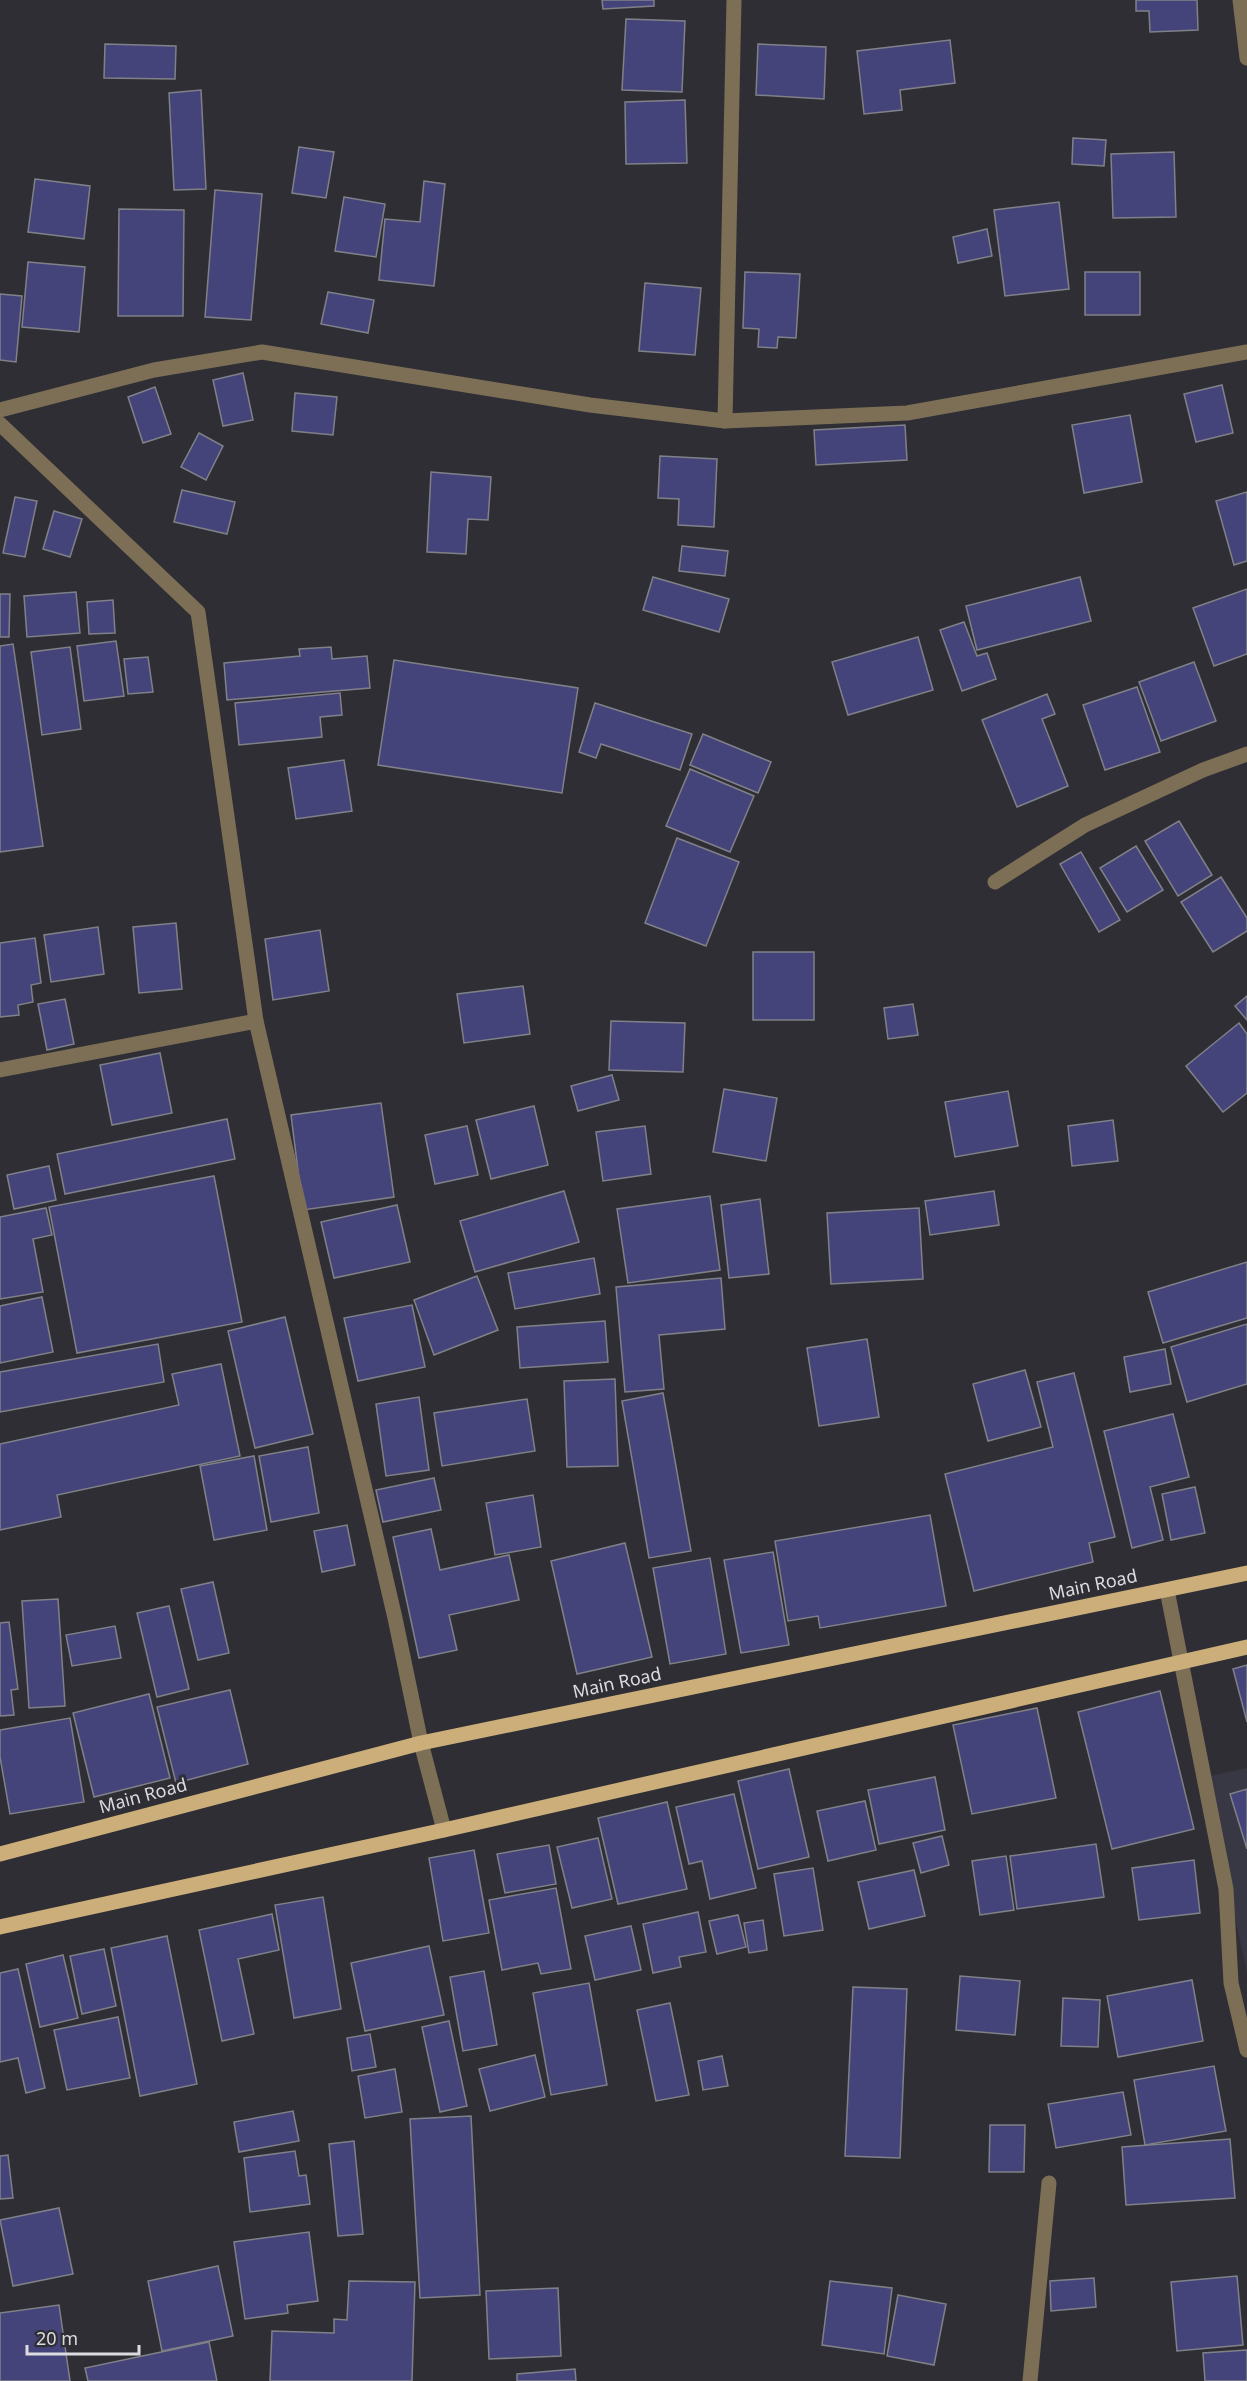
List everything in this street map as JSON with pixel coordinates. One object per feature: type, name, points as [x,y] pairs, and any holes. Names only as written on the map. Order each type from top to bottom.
[{"type":"main road","name":"Main Road","points":[[0,1854],[421,1743],[1247,1573]]},
{"type":"main road","points":[[0,1927],[444,1830],[1247,1647]]},
{"type":"street","points":[[725,421],[734,0]]},
{"type":"street","points":[[1240,0],[1247,58]]},
{"type":"street","points":[[0,410],[154,370],[262,352],[590,405],[725,421],[908,413],[1247,352]]},
{"type":"street","points":[[0,424],[198,612],[256,1022],[395,1618],[421,1743],[444,1830]]},
{"type":"street","points":[[995,882],[1085,825],[1203,770],[1247,754]]},
{"type":"street","points":[[0,1070],[256,1022]]},
{"type":"street","points":[[1167,1590],[1226,1889],[1232,1983],[1247,2050]]},
{"type":"street","points":[[1030,2381],[1049,2183]]},
{"type":"shaded area","points":[[1247,1768],[1247,1973],[1205,1777]]},
{"type":"building","points":[[602,0],[654,0],[654,6],[603,9]]},
{"type":"building","points":[[1136,0],[1197,0],[1198,30],[1150,32],[1149,11],[1136,11]]},
{"type":"building","points":[[626,19],[685,21],[682,92],[622,90]]},
{"type":"building","points":[[950,40],[955,83],[900,90],[902,110],[864,114],[857,51]]},
{"type":"building","points":[[105,44],[176,46],[175,79],[104,78]]},
{"type":"building","points":[[758,44],[826,47],[824,99],[756,95]]},
{"type":"building","points":[[201,90],[206,189],[174,190],[169,93]]},
{"type":"building","points":[[685,100],[687,163],[626,164],[625,102]]},
{"type":"building","points":[[1073,138],[1106,140],[1104,166],[1072,164]]},
{"type":"building","points":[[299,147],[334,152],[326,198],[292,193]]},
{"type":"building","points":[[1174,152],[1176,217],[1113,218],[1111,154]]},
{"type":"building","points":[[35,179],[90,186],[84,239],[28,232]]},
{"type":"building","points":[[424,181],[445,184],[434,286],[379,280],[385,219],[420,222]]},
{"type":"building","points":[[215,190],[262,194],[251,320],[205,317]]},
{"type":"building","points":[[344,197],[385,204],[376,257],[335,251]]},
{"type":"building","points":[[1059,202],[1069,289],[1005,296],[994,210]]},
{"type":"building","points":[[119,209],[184,210],[183,316],[118,316]]},
{"type":"building","points":[[987,229],[992,256],[958,263],[953,237]]},
{"type":"building","points":[[28,262],[85,267],[79,332],[22,327]]},
{"type":"building","points":[[745,272],[800,274],[796,338],[778,337],[777,348],[758,347],[759,329],[743,328]]},
{"type":"building","points":[[1085,272],[1140,272],[1140,315],[1085,315]]},
{"type":"building","points":[[645,283],[701,288],[695,355],[639,351]]},
{"type":"building","points":[[328,292],[374,300],[368,333],[321,324]]},
{"type":"building","points":[[0,294],[22,296],[16,362],[0,360]]},
{"type":"building","points":[[243,373],[253,420],[223,426],[213,380]]},
{"type":"building","points":[[1222,385],[1233,433],[1196,442],[1184,394]]},
{"type":"building","points":[[155,387],[171,434],[143,443],[128,397]]},
{"type":"building","points":[[295,393],[337,397],[333,435],[292,431]]},
{"type":"building","points":[[1130,415],[1142,482],[1084,493],[1072,425]]},
{"type":"building","points":[[905,425],[907,460],[816,465],[814,430]]},
{"type":"building","points":[[199,433],[223,446],[206,480],[181,467]]},
{"type":"building","points":[[660,456],[717,459],[714,527],[678,525],[679,499],[658,498]]},
{"type":"building","points":[[431,472],[491,477],[488,520],[468,519],[466,554],[427,552]]},
{"type":"building","points":[[182,490],[235,502],[227,534],[174,522]]},
{"type":"building","points":[[1247,492],[1247,561],[1234,565],[1216,501]]},
{"type":"building","points":[[15,497],[37,501],[25,557],[3,553]]},
{"type":"building","points":[[54,511],[82,519],[70,557],[43,549]]},
{"type":"building","points":[[682,546],[728,551],[725,576],[679,571]]},
{"type":"building","points":[[653,577],[729,599],[719,632],[643,610]]},
{"type":"building","points":[[1080,577],[1091,621],[977,650],[966,606]]},
{"type":"building","points":[[1247,589],[1247,654],[1214,666],[1193,608]]},
{"type":"building","points":[[76,592],[80,633],[27,637],[24,596]]},
{"type":"building","points":[[0,594],[10,594],[9,637],[0,637]]},
{"type":"building","points":[[113,600],[115,633],[89,634],[87,602]]},
{"type":"building","points":[[964,622],[977,656],[987,653],[996,679],[962,691],[940,630]]},
{"type":"building","points":[[918,637],[933,690],[848,715],[832,662]]},
{"type":"building","points":[[116,641],[124,696],[84,701],[77,646]]},
{"type":"building","points":[[13,644],[43,846],[0,852],[0,646]]},
{"type":"building","points":[[70,647],[81,729],[42,735],[31,652]]},
{"type":"building","points":[[331,647],[332,659],[367,656],[370,688],[227,700],[224,663],[300,656],[299,649]]},
{"type":"building","points":[[148,657],[153,692],[128,694],[124,659]]},
{"type":"building","points":[[394,660],[578,688],[562,793],[378,765]]},
{"type":"building","points":[[1194,662],[1216,721],[1161,741],[1139,682]]},
{"type":"building","points":[[1137,687],[1160,752],[1105,770],[1083,705]]},
{"type":"building","points":[[340,693],[342,715],[320,717],[322,737],[239,745],[235,703]]},
{"type":"building","points":[[1047,694],[1055,714],[1042,719],[1068,786],[1017,807],[982,720]]},
{"type":"building","points":[[595,703],[692,734],[680,770],[601,744],[596,758],[579,752]]},
{"type":"building","points":[[703,734],[771,762],[758,793],[690,765]]},
{"type":"building","points":[[344,760],[352,811],[296,819],[288,768]]},
{"type":"building","points":[[690,769],[754,796],[730,852],[666,826]]},
{"type":"building","points":[[1179,821],[1212,875],[1178,896],[1145,841]]},
{"type":"building","points":[[677,838],[739,862],[706,946],[645,923]]},
{"type":"building","points":[[1136,846],[1163,890],[1127,912],[1100,868]]},
{"type":"building","points":[[1081,852],[1120,920],[1099,932],[1060,864]]},
{"type":"building","points":[[1221,877],[1247,918],[1247,931],[1213,952],[1181,902]]},
{"type":"building","points":[[176,923],[182,989],[139,993],[133,927]]},
{"type":"building","points":[[98,927],[104,974],[51,982],[44,935]]},
{"type":"building","points":[[320,930],[329,991],[273,1000],[265,939]]},
{"type":"building","points":[[35,938],[41,983],[31,985],[33,1002],[18,1005],[19,1015],[0,1017],[0,943]]},
{"type":"building","points":[[753,952],[814,952],[814,1020],[753,1020]]},
{"type":"building","points":[[523,986],[530,1034],[464,1043],[457,994]]},
{"type":"building","points":[[1247,996],[1247,1020],[1235,1006]]},
{"type":"building","points":[[65,999],[74,1044],[47,1050],[38,1004]]},
{"type":"building","points":[[913,1004],[918,1035],[888,1039],[884,1008]]},
{"type":"building","points":[[611,1021],[685,1023],[683,1072],[609,1070]]},
{"type":"building","points":[[1239,1023],[1247,1034],[1247,1093],[1223,1112],[1186,1066]]},
{"type":"building","points":[[160,1053],[172,1113],[112,1125],[100,1065]]},
{"type":"building","points":[[612,1075],[619,1100],[578,1111],[571,1086]]},
{"type":"building","points":[[724,1089],[777,1098],[766,1161],[713,1152]]},
{"type":"building","points":[[1008,1091],[1018,1146],[955,1157],[945,1102]]},
{"type":"building","points":[[381,1103],[394,1197],[303,1210],[291,1115]]},
{"type":"building","points":[[534,1106],[548,1165],[491,1179],[476,1120]]},
{"type":"building","points":[[227,1119],[235,1159],[65,1194],[57,1154]]},
{"type":"building","points":[[1113,1120],[1118,1161],[1072,1166],[1068,1126]]},
{"type":"building","points":[[467,1126],[478,1175],[435,1184],[425,1135]]},
{"type":"building","points":[[645,1126],[651,1174],[603,1181],[596,1132]]},
{"type":"building","points":[[49,1166],[56,1200],[14,1209],[7,1175]]},
{"type":"building","points":[[214,1176],[242,1322],[77,1353],[49,1207]]},
{"type":"building","points":[[564,1191],[579,1242],[475,1272],[460,1221]]},
{"type":"building","points":[[994,1191],[999,1225],[930,1235],[925,1201]]},
{"type":"building","points":[[710,1196],[720,1270],[628,1283],[617,1209]]},
{"type":"building","points":[[760,1199],[769,1274],[729,1278],[721,1205]]},
{"type":"building","points":[[397,1205],[410,1262],[334,1278],[321,1222]]},
{"type":"building","points":[[46,1208],[52,1235],[33,1239],[43,1292],[0,1299],[0,1217]]},
{"type":"building","points":[[919,1208],[923,1279],[831,1284],[827,1213]]},
{"type":"building","points":[[594,1258],[600,1294],[515,1309],[508,1273]]},
{"type":"building","points":[[1247,1262],[1247,1318],[1163,1343],[1148,1292]]},
{"type":"building","points":[[477,1276],[498,1330],[434,1355],[414,1300]]},
{"type":"building","points":[[721,1278],[725,1329],[659,1335],[664,1389],[625,1392],[616,1287]]},
{"type":"building","points":[[42,1297],[53,1352],[0,1363],[0,1306]]},
{"type":"building","points":[[412,1305],[425,1367],[358,1381],[344,1318]]},
{"type":"building","points":[[285,1317],[313,1434],[255,1448],[228,1331]]},
{"type":"building","points":[[605,1321],[608,1362],[520,1368],[517,1327]]},
{"type":"building","points":[[1247,1324],[1247,1384],[1187,1402],[1171,1347]]},
{"type":"building","points":[[867,1339],[879,1417],[819,1426],[807,1348]]},
{"type":"building","points":[[158,1344],[164,1382],[0,1412],[0,1372]]},
{"type":"building","points":[[1165,1349],[1171,1384],[1130,1392],[1124,1357]]},
{"type":"building","points":[[221,1364],[240,1456],[57,1495],[61,1517],[0,1530],[0,1444],[179,1405],[172,1374]]},
{"type":"building","points":[[1025,1370],[1041,1427],[988,1441],[973,1384]]},
{"type":"building","points":[[1074,1373],[1115,1537],[1089,1543],[1093,1562],[974,1591],[945,1474],[1053,1447],[1037,1382]]},
{"type":"building","points":[[615,1379],[618,1466],[567,1467],[564,1381]]},
{"type":"building","points":[[663,1393],[691,1551],[649,1558],[622,1401]]},
{"type":"building","points":[[419,1397],[429,1470],[386,1476],[376,1404]]},
{"type":"building","points":[[527,1399],[535,1451],[442,1466],[434,1413]]},
{"type":"building","points":[[1173,1414],[1189,1477],[1150,1487],[1163,1540],[1132,1548],[1104,1431]]},
{"type":"building","points":[[308,1447],[319,1513],[271,1522],[259,1456]]},
{"type":"building","points":[[254,1456],[267,1530],[214,1540],[200,1466]]},
{"type":"building","points":[[434,1478],[441,1510],[383,1522],[376,1490]]},
{"type":"building","points":[[1195,1487],[1205,1533],[1171,1540],[1162,1494]]},
{"type":"building","points":[[533,1495],[541,1547],[495,1555],[486,1503]]},
{"type":"building","points":[[930,1515],[946,1606],[820,1628],[818,1616],[788,1621],[775,1541]]},
{"type":"building","points":[[347,1525],[355,1565],[322,1572],[314,1531]]},
{"type":"building","points":[[431,1529],[440,1570],[509,1555],[519,1600],[449,1615],[457,1650],[419,1658],[393,1537]]},
{"type":"building","points":[[625,1543],[652,1657],[577,1674],[551,1561]]},
{"type":"building","points":[[773,1552],[789,1645],[741,1653],[724,1560]]},
{"type":"building","points":[[710,1558],[726,1654],[670,1664],[653,1568]]},
{"type":"building","points":[[213,1582],[229,1653],[198,1660],[181,1589]]},
{"type":"building","points":[[58,1599],[65,1706],[29,1708],[22,1601]]},
{"type":"building","points":[[169,1606],[189,1689],[157,1697],[137,1613]]},
{"type":"building","points":[[9,1622],[18,1689],[11,1690],[14,1715],[0,1716],[0,1623]]},
{"type":"building","points":[[115,1626],[121,1658],[72,1666],[66,1635]]},
{"type":"building","points":[[1247,1665],[1247,1722],[1233,1669]]},
{"type":"building","points":[[230,1690],[248,1764],[176,1783],[157,1707]]},
{"type":"building","points":[[1160,1691],[1194,1829],[1112,1849],[1078,1712]]},
{"type":"building","points":[[149,1694],[170,1778],[94,1797],[73,1713]]},
{"type":"building","points":[[1037,1708],[1056,1798],[972,1814],[953,1725]]},
{"type":"building","points":[[70,1718],[84,1802],[10,1814],[0,1757],[0,1730]]},
{"type":"building","points":[[789,1769],[809,1857],[758,1869],[738,1781]]},
{"type":"building","points":[[935,1777],[945,1830],[879,1844],[868,1790]]},
{"type":"building","points":[[1247,1789],[1247,1849],[1230,1794]]},
{"type":"building","points":[[734,1794],[756,1888],[710,1899],[702,1861],[689,1864],[676,1807]]},
{"type":"building","points":[[865,1801],[876,1850],[828,1861],[817,1811]]},
{"type":"building","points":[[667,1802],[687,1889],[618,1904],[598,1818]]},
{"type":"building","points":[[942,1836],[949,1865],[921,1873],[913,1843]]},
{"type":"building","points":[[598,1838],[612,1899],[572,1908],[557,1847]]},
{"type":"building","points":[[1096,1844],[1104,1897],[1017,1909],[1010,1856]]},
{"type":"building","points":[[549,1845],[556,1884],[505,1893],[497,1854]]},
{"type":"building","points":[[474,1850],[489,1933],[443,1941],[429,1858]]},
{"type":"building","points":[[1006,1856],[1014,1910],[980,1915],[972,1861]]},
{"type":"building","points":[[1194,1860],[1200,1913],[1139,1920],[1132,1868]]},
{"type":"building","points":[[813,1868],[823,1930],[784,1936],[774,1874]]},
{"type":"building","points":[[914,1870],[925,1916],[869,1929],[858,1882]]},
{"type":"building","points":[[556,1888],[571,1969],[541,1974],[538,1963],[502,1970],[489,1900]]},
{"type":"building","points":[[323,1897],[341,2009],[294,2018],[275,1905]]},
{"type":"building","points":[[698,1912],[706,1952],[679,1957],[681,1967],[653,1973],[643,1924]]},
{"type":"building","points":[[272,1914],[279,1950],[238,1959],[254,2034],[222,2041],[199,1930]]},
{"type":"building","points":[[738,1915],[746,1947],[717,1954],[709,1921]]},
{"type":"building","points":[[763,1920],[767,1950],[749,1953],[744,1923]]},
{"type":"building","points":[[631,1926],[641,1970],[595,1980],[585,1936]]},
{"type":"building","points":[[167,1936],[197,2084],[140,2096],[111,1948]]},
{"type":"building","points":[[429,1946],[444,2015],[365,2031],[351,1963]]},
{"type":"building","points":[[104,1949],[116,2006],[82,2014],[70,1956]]},
{"type":"building","points":[[63,1955],[78,2018],[40,2027],[26,1964]]},
{"type":"building","points":[[18,1969],[45,2088],[26,2093],[18,2058],[0,2062],[0,1973]]},
{"type":"building","points":[[484,1971],[497,2045],[463,2051],[450,1977]]},
{"type":"building","points":[[960,1976],[1020,1981],[1015,2035],[956,2030]]},
{"type":"building","points":[[1192,1980],[1203,2041],[1118,2057],[1107,1996]]},
{"type":"building","points":[[589,1983],[607,2085],[551,2095],[533,1993]]},
{"type":"building","points":[[853,1987],[907,1989],[900,2158],[845,2156]]},
{"type":"building","points":[[1063,1998],[1100,2000],[1098,2047],[1061,2046]]},
{"type":"building","points":[[670,2003],[689,2095],[656,2101],[637,2010]]},
{"type":"building","points":[[118,2017],[130,2078],[67,2090],[54,2030]]},
{"type":"building","points":[[449,2021],[467,2106],[440,2112],[422,2027]]},
{"type":"building","points":[[370,2034],[376,2067],[352,2071],[347,2038]]},
{"type":"building","points":[[535,2055],[545,2097],[490,2111],[479,2069]]},
{"type":"building","points":[[722,2056],[728,2086],[703,2090],[698,2061]]},
{"type":"building","points":[[1214,2066],[1226,2131],[1145,2145],[1134,2080]]},
{"type":"building","points":[[395,2069],[402,2112],[365,2118],[358,2076]]},
{"type":"building","points":[[1123,2092],[1131,2135],[1056,2148],[1048,2104]]},
{"type":"building","points":[[293,2111],[299,2141],[239,2152],[234,2122]]},
{"type":"building","points":[[471,2116],[480,2295],[420,2298],[410,2119]]},
{"type":"building","points":[[990,2125],[1025,2125],[1024,2172],[989,2172]]},
{"type":"building","points":[[1230,2139],[1235,2198],[1126,2205],[1122,2147]]},
{"type":"building","points":[[354,2141],[363,2234],[338,2236],[329,2144]]},
{"type":"building","points":[[295,2151],[299,2176],[306,2175],[310,2204],[250,2212],[244,2158]]},
{"type":"building","points":[[8,2155],[13,2198],[0,2199],[0,2156]]},
{"type":"building","points":[[59,2208],[73,2274],[13,2286],[0,2220]]},
{"type":"building","points":[[309,2232],[318,2301],[287,2305],[288,2313],[245,2319],[234,2242]]},
{"type":"building","points":[[218,2266],[233,2336],[162,2351],[148,2281]]},
{"type":"building","points":[[1237,2276],[1243,2345],[1177,2351],[1171,2282]]},
{"type":"building","points":[[1094,2278],[1096,2307],[1051,2311],[1050,2281]]},
{"type":"building","points":[[349,2281],[415,2282],[412,2381],[270,2381],[272,2331],[334,2333],[334,2319],[347,2320]]},
{"type":"building","points":[[830,2281],[892,2288],[884,2354],[822,2345]]},
{"type":"building","points":[[558,2288],[561,2356],[489,2359],[486,2291]]},
{"type":"building","points":[[898,2295],[946,2304],[934,2365],[887,2356]]},
{"type":"building","points":[[59,2305],[70,2381],[0,2381],[0,2313]]},
{"type":"building","points":[[209,2342],[217,2381],[88,2381],[85,2368]]},
{"type":"building","points":[[1247,2350],[1247,2381],[1205,2381],[1203,2353]]},
{"type":"building","points":[[575,2369],[576,2381],[517,2381],[517,2374]]}]
